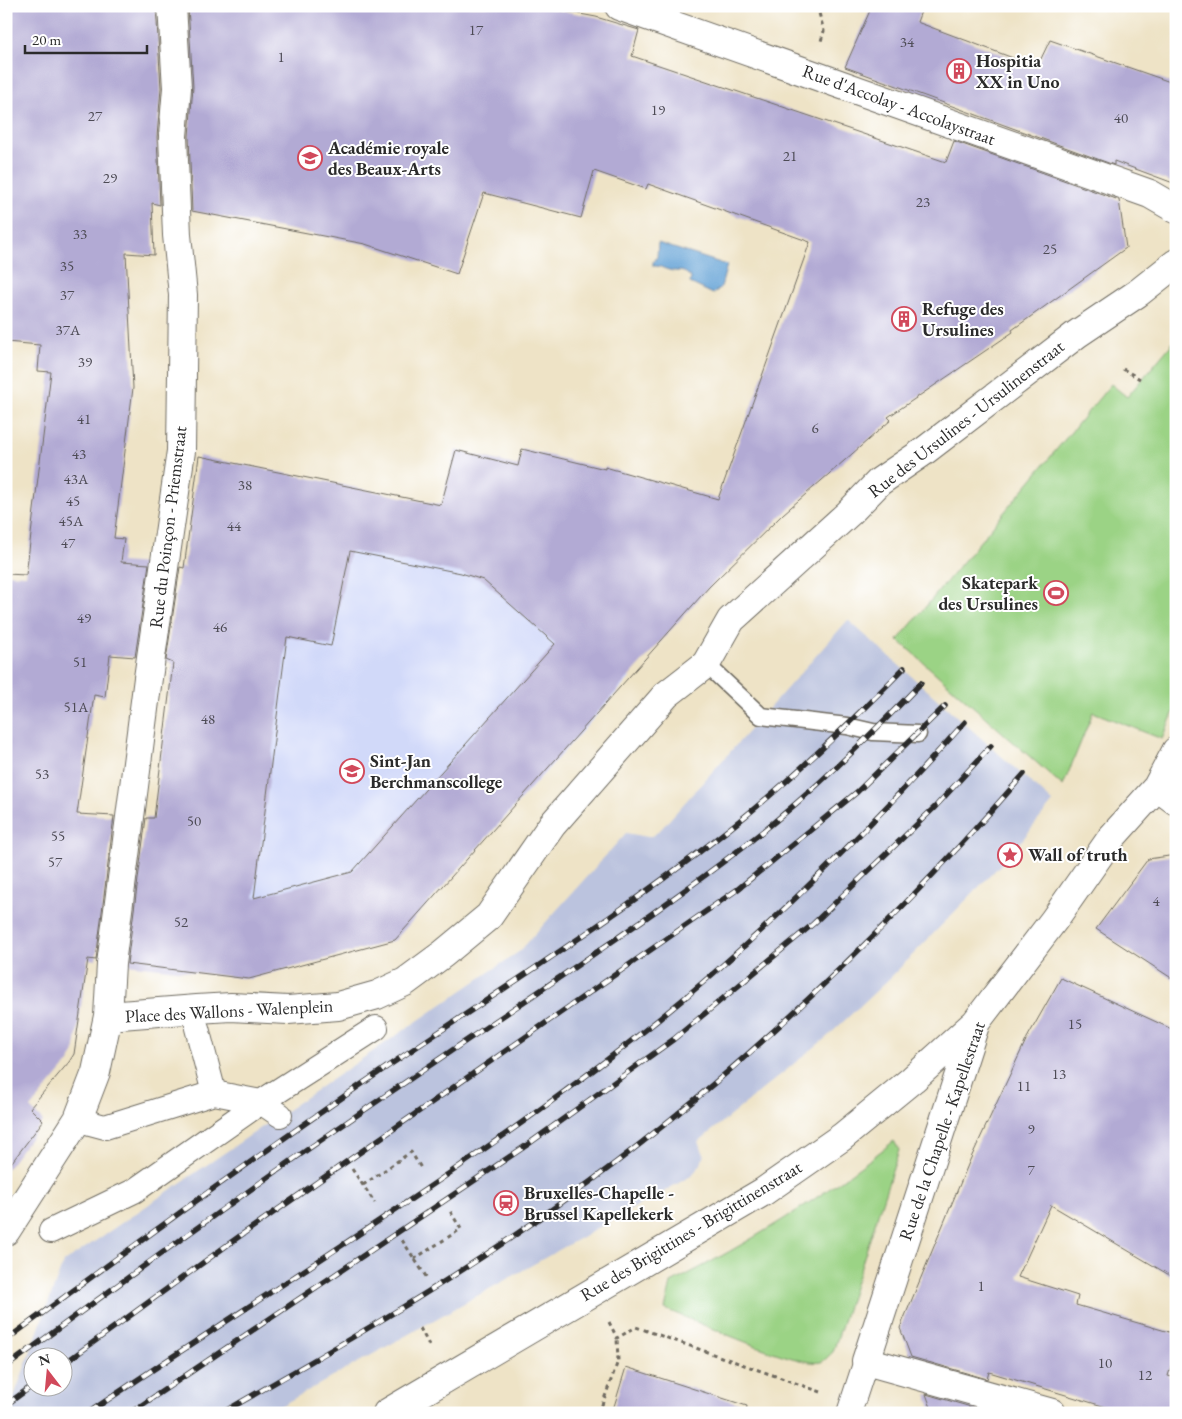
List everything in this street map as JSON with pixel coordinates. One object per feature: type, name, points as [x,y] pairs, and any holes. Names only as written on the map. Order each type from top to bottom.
[{"type":"street","name":"Rue du Poinçon - Priemstraat","points":[[108,1016],[112,954],[148,678],[181,451],[183,294],[177,235],[172,136],[177,88],[172,6]]},
{"type":"street","name":"Rue d'Accolay - Accolaystraat","points":[[619,6],[1141,191],[1176,209]]},
{"type":"street","name":"Rue des Ursulines - Ursulinenstraat","points":[[405,982],[489,916],[552,825],[666,695],[706,664],[731,620],[849,513],[879,482],[923,452],[1077,334],[1138,293],[1176,264]]},
{"type":"street","name":"Rue de la Chapelle - Kapellestraat","points":[[866,1360],[976,1022],[1054,920],[1112,837],[1170,791],[1176,750]]},
{"type":"street","name":"Place des Wallons - Walenplein","points":[[6,1231],[78,1118],[96,1072],[108,1016],[197,1008],[231,1007],[288,1010],[338,1006],[377,995],[405,982]]},
{"type":"street","name":"Rue des Brigittines - Brigittinenstraat","points":[[386,1413],[762,1192],[842,1138],[913,1079],[976,1022]]},
{"type":"street","points":[[197,1028],[214,1093]]},
{"type":"street","points":[[51,1231],[134,1191],[271,1108],[376,1028]]},
{"type":"street","points":[[90,1123],[105,1127],[214,1093],[271,1108]]},
{"type":"street","points":[[850,1408],[866,1360],[1052,1413]]},
{"type":"lane","points":[[706,664],[761,716],[847,726],[873,732],[918,734]]},
{"type":"path","points":[[817,6],[824,30],[820,46]]},
{"type":"path","points":[[1123,369],[1140,379]]},
{"type":"path","points":[[363,1185],[411,1152],[422,1168]]},
{"type":"path","points":[[352,1169],[375,1203]]},
{"type":"path","points":[[414,1259],[462,1229],[450,1211]]},
{"type":"path","points":[[402,1240],[427,1278]]},
{"type":"path","points":[[592,1291],[617,1338],[618,1361],[600,1413]]},
{"type":"path","points":[[617,1338],[636,1326],[850,1408]]},
{"type":"shaded area","name":"Sint-Jan Berchmanscollege","points":[[199,456],[444,506],[630,678],[395,940],[249,979],[146,878]]},
{"type":"shaded area","points":[[848,620],[1053,802],[1010,855],[891,977],[827,1037],[698,1142],[704,1154],[701,1164],[691,1176],[268,1413],[8,1413],[22,1375],[22,1396],[72,1396],[72,1346],[33,1346],[63,1263],[520,951],[626,833],[648,837],[654,835]]},
{"type":"green space","name":"Skatepark des Ursulines","points":[[1176,339],[1176,707],[1162,739],[1093,712],[1063,786],[898,640],[1111,384],[1127,397]]},
{"type":"green space","points":[[894,1141],[899,1150],[833,1352],[824,1360],[821,1362],[809,1362],[769,1351],[665,1309],[671,1283],[786,1218]]},
{"type":"water","points":[[658,243],[727,265],[721,287],[713,294],[690,283],[691,278],[686,273],[653,266],[653,262],[657,257]]},
{"type":"building","points":[[6,6],[156,6],[161,88],[157,137],[160,205],[152,203],[154,255],[126,253],[133,388],[114,538],[124,539],[121,562],[149,564],[135,657],[110,655],[105,697],[94,695],[77,814],[114,816],[96,960],[88,959],[74,1054],[30,1108],[43,1121],[6,1170],[6,574],[26,575],[51,372],[38,371],[40,345],[6,342]]},
{"type":"building","points":[[188,6],[537,6],[596,17],[639,30],[632,56],[946,162],[954,141],[1119,200],[1126,248],[1012,330],[1013,332],[888,417],[891,420],[783,514],[709,587],[395,940],[249,979],[127,964],[146,818],[154,818],[173,663],[166,660],[180,567],[184,568],[199,456],[441,505],[456,450],[518,466],[522,449],[605,469],[605,467],[718,499],[810,242],[648,184],[646,189],[594,171],[581,218],[484,193],[457,274],[365,244],[192,211],[189,136],[193,87]],"holes":[[[350,551],[461,573],[483,580],[555,644],[352,872],[254,898],[287,637],[331,646]]]},
{"type":"building","points":[[872,6],[923,6],[917,22],[1037,67],[1050,40],[1176,84],[1176,184],[1114,161],[1114,165],[845,67]]},
{"type":"building","points":[[1176,855],[1176,981],[1096,929],[1148,859]]},
{"type":"building","points":[[1061,978],[1176,1031],[1176,1279],[1051,1205],[1018,1277],[1078,1296],[1076,1305],[1176,1334],[1176,1349],[1168,1376],[1176,1378],[1176,1413],[1126,1413],[989,1372],[987,1379],[911,1357],[900,1328],[970,1160],[1027,1038]]},
{"type":"building","points":[[626,1367],[747,1406],[746,1413],[612,1413]]},
{"type":"building","points":[[926,1394],[978,1409],[977,1413],[933,1413]]},
{"type":"railway","points":[[6,1340],[284,1138],[609,918],[699,852],[764,801],[845,727],[904,668]]},
{"type":"railway","points":[[6,1367],[157,1256],[361,1112],[624,933],[707,874],[771,825],[815,786],[921,683]]},
{"type":"railway","points":[[72,1358],[237,1238],[738,889],[857,792],[945,706]]},
{"type":"railway","points":[[88,1413],[449,1174],[590,1073],[658,1020],[779,914],[855,840],[965,722]]},
{"type":"railway","points":[[130,1413],[527,1145],[674,1039],[813,924],[935,807],[991,746]]},
{"type":"railway","points":[[222,1413],[353,1337],[482,1257],[565,1200],[628,1153],[749,1053],[807,1000],[918,890],[1024,774]]},
{"type":"railway","points":[[6,1405],[22,1393]]},
{"type":"place","name":"Hospitia ⅩⅩ in Uno","points":[[959,71]]},
{"type":"place","name":"Académie royale des Beaux-Arts","points":[[310,158]]},
{"type":"place","name":"Refuge des Ursulines","points":[[904,319]]},
{"type":"place","name":"Skatepark des Ursulines","points":[[1056,593]]},
{"type":"place","name":"Sint-Jan Berchmanscollege","points":[[352,771]]},
{"type":"place","name":"Wall of truth","points":[[1010,855]]},
{"type":"place","name":"Bruxelles-Chapelle - Brussel Kapellekerk","points":[[506,1203]]}]
